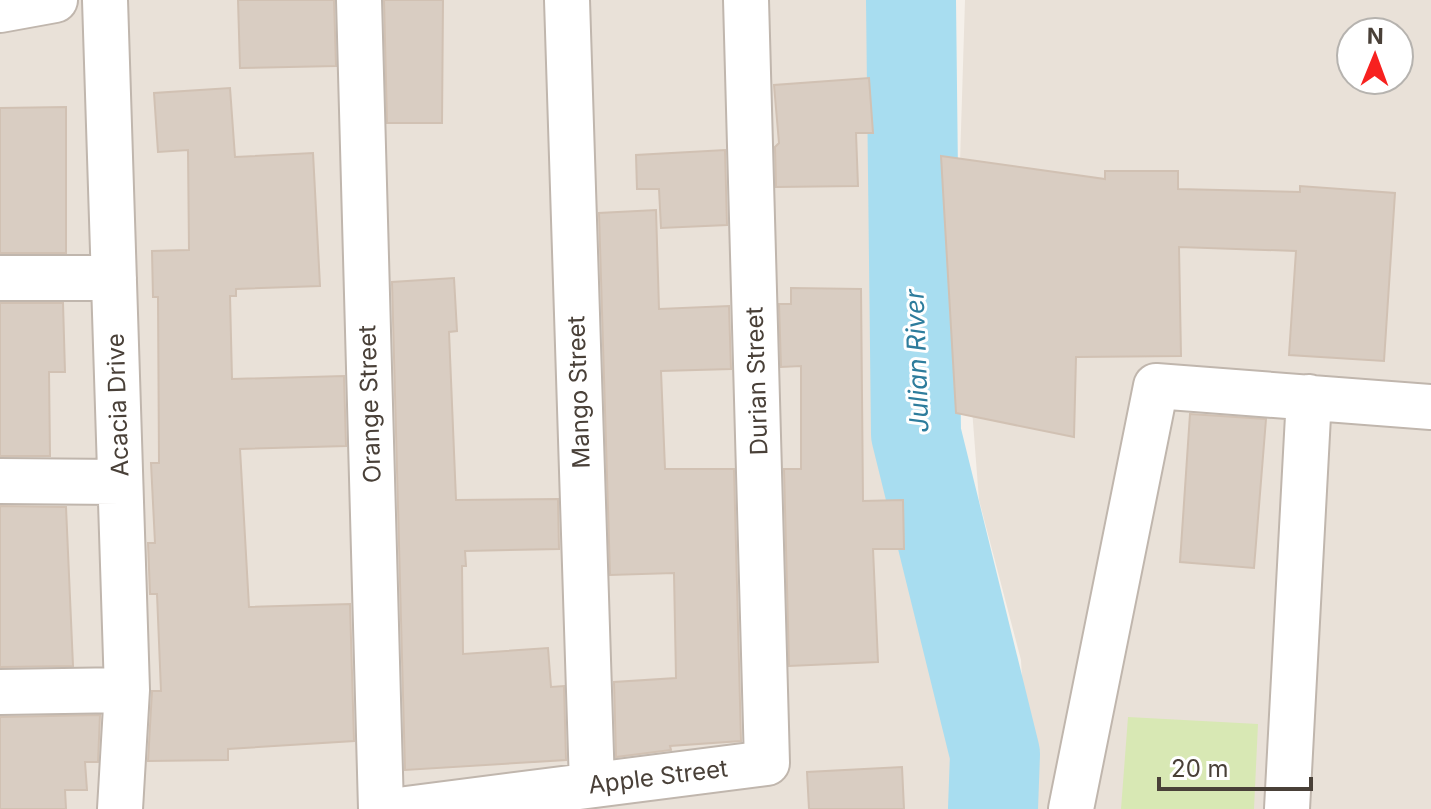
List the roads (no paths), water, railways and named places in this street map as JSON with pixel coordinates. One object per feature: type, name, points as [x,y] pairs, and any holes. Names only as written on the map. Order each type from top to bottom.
[{"type":"street","points":[[0,10],[55,0]]},
{"type":"street","name":"Acacia Drive","points":[[105,0],[127,690],[120,809]]},
{"type":"street","name":"Orange Street","points":[[359,0],[381,809]]},
{"type":"street","name":"Mango Street","points":[[567,0],[592,785]]},
{"type":"street","name":"Durian Street","points":[[746,0],[767,763]]},
{"type":"street","points":[[0,278],[114,278]]},
{"type":"street","points":[[1071,809],[1156,386],[1431,407]]},
{"type":"street","points":[[1287,809],[1309,397]]},
{"type":"street","points":[[0,481],[120,482]]},
{"type":"street","points":[[0,692],[127,690]]},
{"type":"street","name":"Apple Street","points":[[406,809],[767,763]]},
{"type":"waterway","name":"Julian River","points":[[911,0],[916,434],[995,754],[993,809]]}]
